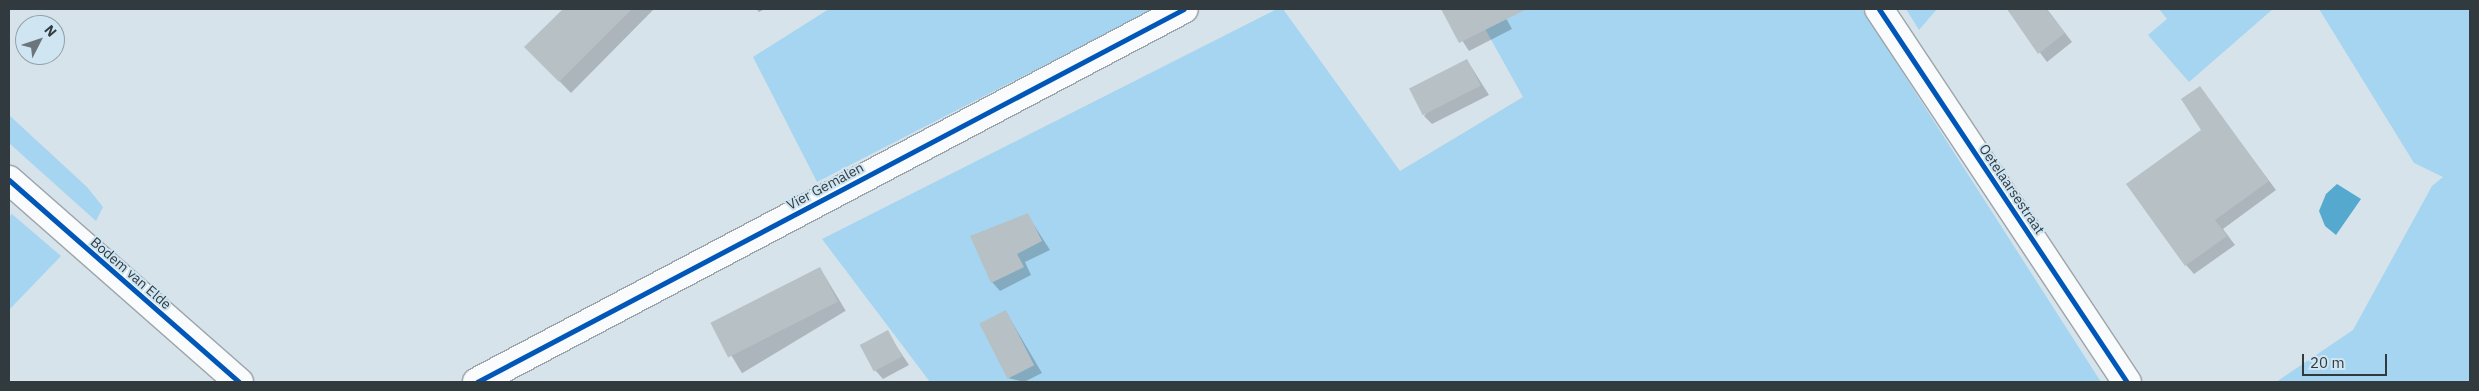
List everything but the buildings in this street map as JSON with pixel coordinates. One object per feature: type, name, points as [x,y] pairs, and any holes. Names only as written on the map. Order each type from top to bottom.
[{"type":"street","name":"Vier Gemalen","points":[[477,382],[1184,9]]},
{"type":"street","name":"Oetelaarsestraat","points":[[1879,9],[2127,382]]},
{"type":"street","name":"Bodem van Elde","points":[[9,180],[239,382]]},
{"type":"shaded area","points":[[829,9],[1154,9],[817,182],[753,57]]},
{"type":"shaded area","points":[[1277,9],[1283,9],[1400,171],[1523,97],[1474,9],[1862,9],[2101,382],[930,382],[822,239]]},
{"type":"shaded area","points":[[1906,9],[1937,9],[1919,30]]},
{"type":"shaded area","points":[[2159,9],[2273,9],[2189,82],[2148,35],[2167,19]]},
{"type":"shaded area","points":[[2319,9],[2470,9],[2470,382],[2276,382],[2353,330],[2432,186],[2443,177],[2414,163]]},
{"type":"shaded area","points":[[9,115],[87,187],[103,207],[96,221],[9,143]]},
{"type":"shaded area","points":[[2337,184],[2361,199],[2336,235],[2325,226],[2319,211],[2326,194]]},
{"type":"shaded area","points":[[12,214],[61,256],[9,310],[9,217]]},
{"type":"cycle path","points":[[477,382],[1184,9]]},
{"type":"cycle path","points":[[1879,9],[2127,382]]},
{"type":"cycle path","points":[[9,180],[239,382]]}]
